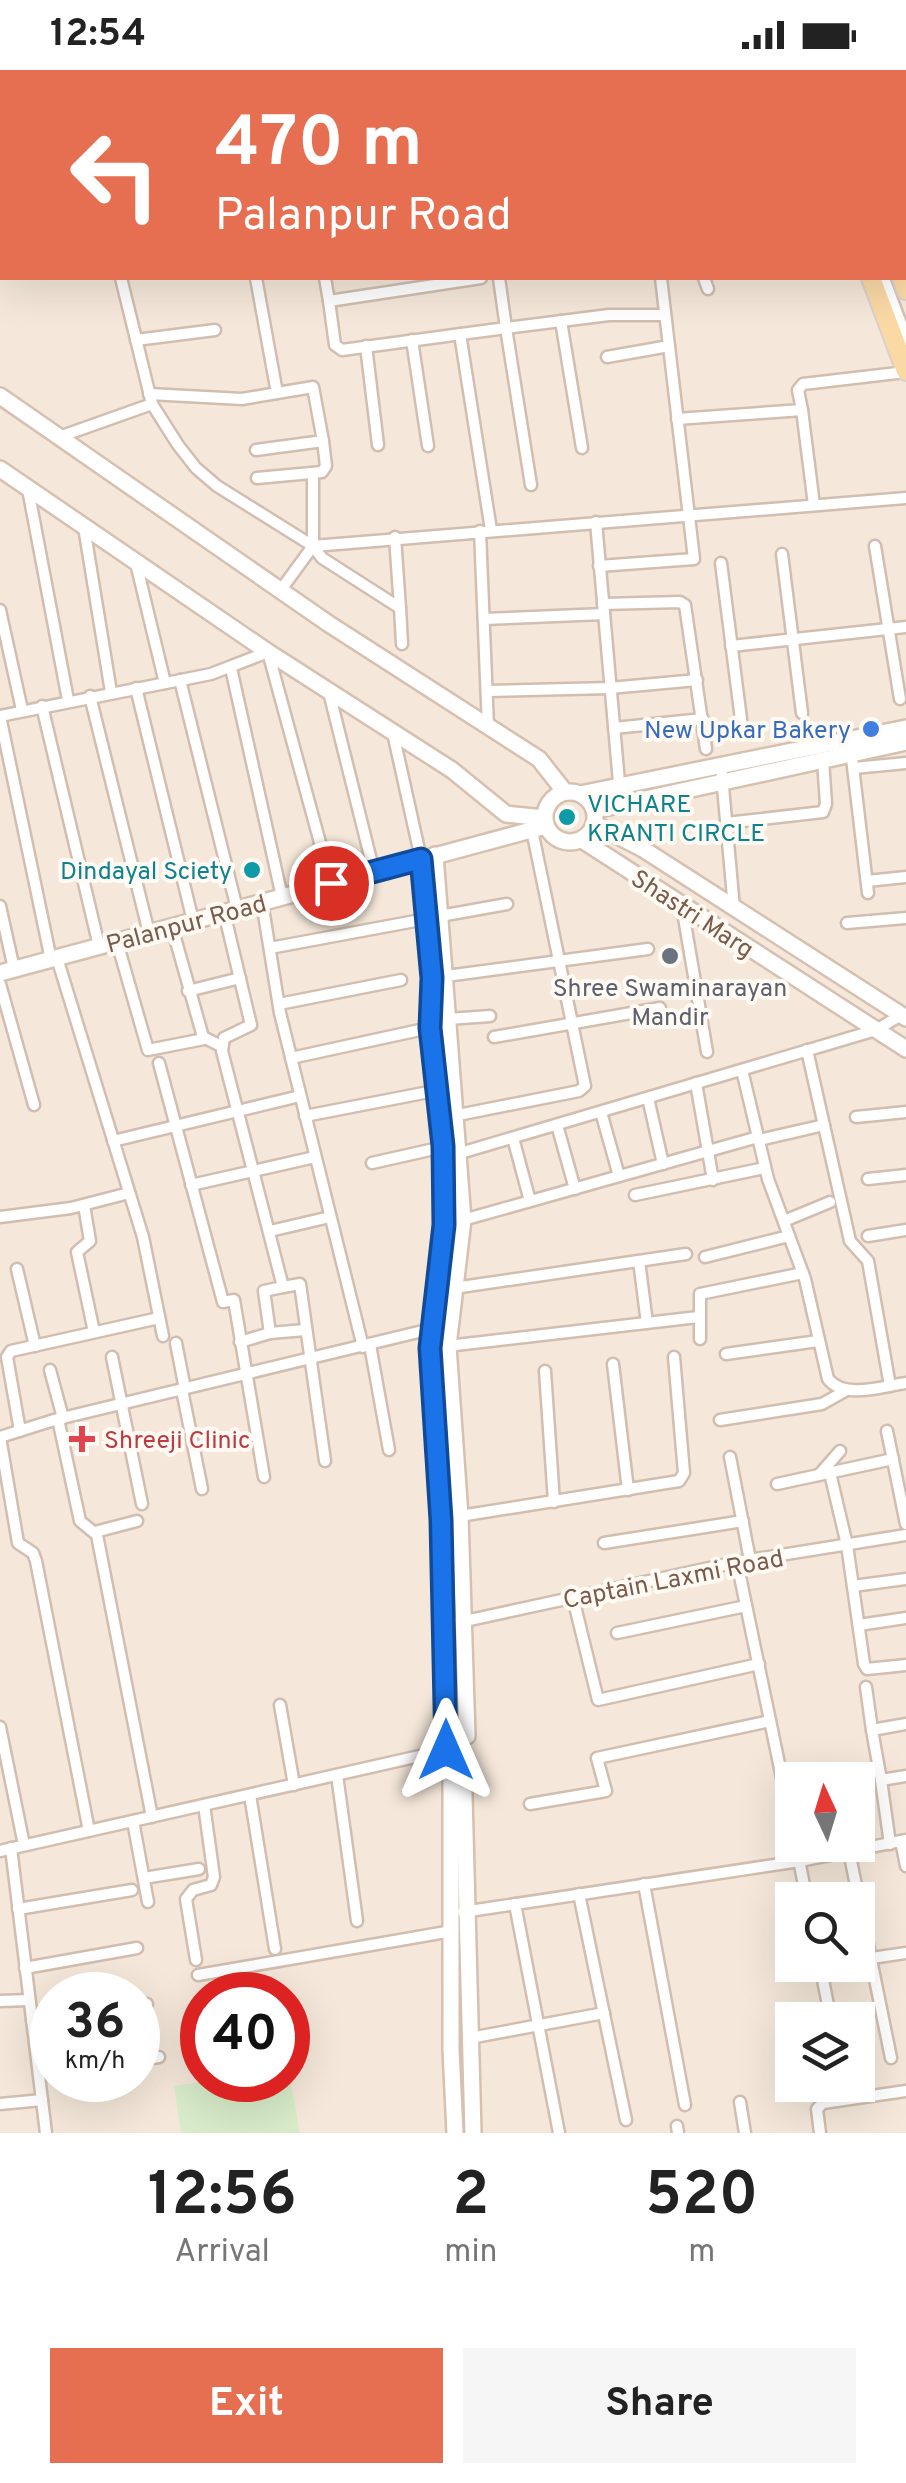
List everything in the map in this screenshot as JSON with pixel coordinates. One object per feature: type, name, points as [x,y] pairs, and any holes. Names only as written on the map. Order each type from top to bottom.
[{"type":"main road","points":[[871,280],[906,371]]},
{"type":"street","points":[[121,280],[151,399],[196,468],[216,486],[313,546],[322,558],[400,608]]},
{"type":"street","points":[[256,280],[276,393]]},
{"type":"street","points":[[325,280],[338,349],[609,315],[665,315]]},
{"type":"street","points":[[329,300],[467,280]]},
{"type":"street","points":[[499,280],[531,485]]},
{"type":"street","points":[[600,566],[694,560],[661,280]]},
{"type":"street","points":[[882,280],[906,344]]},
{"type":"street","points":[[893,280],[906,320]]},
{"type":"street","points":[[561,322],[582,448]]},
{"type":"street","points":[[136,340],[215,330]]},
{"type":"street","points":[[460,334],[485,530],[488,727]]},
{"type":"street","points":[[412,340],[428,446]]},
{"type":"street","points":[[366,346],[378,445]]},
{"type":"street","points":[[607,356],[669,346]]},
{"type":"street","points":[[814,505],[798,390],[803,384],[906,371]]},
{"type":"street","points":[[60,437],[151,399],[242,399],[312,387],[325,470],[257,478]]},
{"type":"street","points":[[0,396],[280,591],[539,759],[595,817]]},
{"type":"street","points":[[677,419],[802,410]]},
{"type":"street","points":[[256,450],[323,441]]},
{"type":"street","points":[[0,469],[268,652],[452,770],[506,814],[541,825],[565,842],[582,840],[595,817],[622,805],[722,774],[852,754],[906,762],[905,738],[852,754],[823,760],[722,774],[620,784],[572,793],[548,804],[541,825],[560,961],[585,1083],[582,1089],[452,1116]]},
{"type":"street","points":[[280,591],[313,546],[313,473]]},
{"type":"street","points":[[28,488],[68,700]]},
{"type":"street","points":[[313,546],[906,498]]},
{"type":"street","points":[[596,522],[622,805]]},
{"type":"street","points":[[84,526],[111,692]]},
{"type":"street","points":[[395,538],[402,644]]},
{"type":"street","points":[[875,546],[900,700]]},
{"type":"street","points":[[782,554],[802,712]]},
{"type":"street","points":[[136,562],[165,683]]},
{"type":"street","points":[[720,564],[742,727]]},
{"type":"street","points":[[484,619],[680,602],[684,605],[698,680],[706,749]]},
{"type":"street","points":[[0,610],[22,710]]},
{"type":"street","points":[[732,646],[906,626]]},
{"type":"street","points":[[163,1336],[142,1237],[54,959],[0,716],[180,680],[230,668],[268,652]]},
{"type":"street","points":[[268,652],[331,883]]},
{"type":"street","points":[[230,668],[282,897]]},
{"type":"street","points":[[180,680],[251,1025],[224,1038],[221,1046],[284,1287]]},
{"type":"street","points":[[487,691],[610,688],[698,680]]},
{"type":"street","points":[[136,688],[193,921]]},
{"type":"street","points":[[328,691],[374,872]]},
{"type":"street","points":[[90,696],[150,933]]},
{"type":"street","points":[[42,706],[100,946]]},
{"type":"street","points":[[614,728],[703,720]]},
{"type":"street","points":[[392,732],[428,857],[433,918],[430,1028],[434,1091],[463,1220],[448,1346],[460,1516],[467,1736],[455,1733],[452,1750]]},
{"type":"street","points":[[852,754],[867,887],[906,877]]},
{"type":"street","points":[[726,822],[823,812],[823,760]]},
{"type":"street","points":[[722,774],[734,908]]},
{"type":"street","name":"Shastri Marg","points":[[595,817],[905,1014]]},
{"type":"street","name":"Palanpur Road","points":[[7,971],[541,825]]},
{"type":"street","name":"Shastri Marg","points":[[582,840],[906,1049]]},
{"type":"street","points":[[262,902],[291,1058],[390,1450]]},
{"type":"street","points":[[270,948],[507,904]]},
{"type":"street","points":[[0,906],[7,971]]},
{"type":"street","points":[[682,906],[707,1052]]},
{"type":"street","points":[[433,918],[446,976],[452,1116],[430,1348],[441,1520],[442,1626],[474,2133]]},
{"type":"street","points":[[846,923],[906,918]]},
{"type":"street","points":[[172,926],[204,1040]]},
{"type":"street","points":[[117,942],[148,1050],[204,1040],[221,1046]]},
{"type":"street","points":[[446,976],[648,948]]},
{"type":"street","points":[[188,991],[240,978]]},
{"type":"street","points":[[279,1004],[401,980]]},
{"type":"street","points":[[0,984],[34,1104]]},
{"type":"street","points":[[494,1037],[660,1008]]},
{"type":"street","points":[[372,1163],[514,1138],[876,1030],[905,1014]]},
{"type":"street","points":[[448,1019],[490,1016]]},
{"type":"street","points":[[291,1058],[430,1028]]},
{"type":"street","points":[[807,1050],[850,1241],[868,1261],[890,1386]]},
{"type":"street","points":[[159,1063],[222,1302],[234,1300],[264,1477]]},
{"type":"street","points":[[742,1070],[765,1168],[803,1274],[828,1380],[845,1390],[906,1384]]},
{"type":"street","points":[[696,1084],[713,1180]]},
{"type":"street","points":[[305,1116],[434,1091]]},
{"type":"street","points":[[113,1141],[300,1096]]},
{"type":"street","points":[[648,1098],[663,1164]]},
{"type":"street","points":[[601,1112],[619,1176]]},
{"type":"street","points":[[856,1117],[906,1112]]},
{"type":"street","points":[[557,1125],[575,1188]]},
{"type":"street","points":[[463,1220],[709,1151],[824,1125]]},
{"type":"street","points":[[514,1138],[530,1201]]},
{"type":"street","points":[[190,1184],[315,1157]]},
{"type":"street","points":[[635,1196],[765,1168]]},
{"type":"street","points":[[868,1179],[906,1176]]},
{"type":"street","points":[[0,1216],[129,1193]]},
{"type":"street","points":[[784,1221],[830,1202]]},
{"type":"street","points":[[84,1204],[90,1241],[76,1252],[94,1332]]},
{"type":"street","points":[[270,1232],[330,1216]]},
{"type":"street","points":[[868,1236],[906,1230]]},
{"type":"street","points":[[705,1258],[790,1236]]},
{"type":"street","points":[[454,1288],[686,1254]]},
{"type":"street","points":[[639,1261],[647,1323]]},
{"type":"street","points":[[17,1269],[35,1346]]},
{"type":"street","points":[[700,1339],[698,1299],[704,1292],[803,1274]]},
{"type":"street","points":[[270,1333],[264,1292],[300,1284],[324,1461]]},
{"type":"street","points":[[430,1348],[698,1316]]},
{"type":"street","points":[[20,1431],[7,1357],[10,1351],[160,1318]]},
{"type":"street","points":[[89,1831],[36,1560],[18,1543],[0,1437],[431,1329]]},
{"type":"street","points":[[240,1342],[270,1333],[305,1330]]},
{"type":"street","points":[[726,1354],[818,1341]]},
{"type":"street","points":[[176,1343],[202,1489]]},
{"type":"street","points":[[112,1357],[142,1504]]},
{"type":"street","points":[[460,1516],[674,1483],[683,1478],[674,1358]]},
{"type":"street","points":[[613,1364],[628,1490]]},
{"type":"street","points":[[50,1370],[84,1528],[95,1532],[137,1521]]},
{"type":"street","points":[[545,1371],[554,1502]]},
{"type":"street","points":[[720,1420],[822,1404],[845,1390]]},
{"type":"street","points":[[886,1431],[906,1524]]},
{"type":"street","points":[[824,1474],[840,1451]]},
{"type":"street","points":[[730,1457],[750,1560]]},
{"type":"street","points":[[777,1484],[892,1460]]},
{"type":"street","points":[[824,1474],[847,1545],[867,1669],[906,1665]]},
{"type":"street","points":[[604,1543],[743,1521]]},
{"type":"street","points":[[95,1532],[152,1817]]},
{"type":"street","name":"Captain Laxmi Road","points":[[442,1626],[737,1562],[906,1536]]},
{"type":"street","points":[[737,1562],[779,1762]]},
{"type":"street","points":[[853,1586],[906,1578]]},
{"type":"street","points":[[573,1598],[598,1700],[758,1664]]},
{"type":"street","points":[[617,1633],[746,1606]]},
{"type":"street","points":[[859,1625],[906,1618]]},
{"type":"street","points":[[866,1688],[881,1780],[906,1866]]},
{"type":"street","points":[[280,1705],[294,1785]]},
{"type":"street","points":[[530,1804],[606,1790],[598,1758],[770,1721]]},
{"type":"street","points":[[872,1730],[906,1724]]},
{"type":"street","points":[[0,1727],[24,1846]]},
{"type":"street","points":[[0,2001],[30,2000],[16,1896],[5,1850],[452,1750]]},
{"type":"street","points":[[337,1775],[356,1922]]},
{"type":"street","points":[[881,1780],[906,1776]]},
{"type":"street","points":[[250,1795],[275,1949]]},
{"type":"street","points":[[196,1960],[186,1899],[193,1890],[211,1885],[214,1877],[204,1806]]},
{"type":"street","points":[[133,1821],[148,1902]]},
{"type":"street","points":[[460,1912],[793,1862]]},
{"type":"street","points":[[144,1878],[199,1870]]},
{"type":"street","points":[[644,1884],[685,2105]]},
{"type":"street","points":[[18,1909],[132,1890]]},
{"type":"street","points":[[579,1894],[626,2120]]},
{"type":"street","points":[[3,1896],[16,1896]]},
{"type":"street","points":[[515,1904],[558,2133]]},
{"type":"street","points":[[455,2133],[452,1931],[460,1912]]},
{"type":"street","points":[[221,1972],[452,1931]]},
{"type":"street","points":[[26,1968],[137,1948]]},
{"type":"street","points":[[875,1957],[906,1953]]},
{"type":"street","points":[[875,1982],[890,2058]]},
{"type":"street","points":[[470,2038],[604,2013]]},
{"type":"street","points":[[820,2133],[818,2109],[823,2103],[906,2091]]},
{"type":"street","points":[[0,2104],[30,2101]]},
{"type":"street","points":[[42,2102],[46,2133]]},
{"type":"street","points":[[740,2102],[745,2133]]},
{"type":"shaded area","points":[[0,280],[906,280],[906,2133],[0,2133]]},
{"type":"green space","points":[[180,2085],[180,2102],[294,2102],[300,2133],[181,2133],[174,2086]]},
{"type":"place","name":"New Upkar Bakery","points":[[871,729]]},
{"type":"place","name":"VICHARE KRANTI CIRCLE","points":[[567,817]]},
{"type":"place","name":"Dindayal Sciety","points":[[252,870]]},
{"type":"place","name":"Shree Swaminarayan Mandir","points":[[670,956]]},
{"type":"place","name":"Shreeji Clinic","points":[[82,1439]]},
{"type":"route","points":[[331,883],[421,859],[432,978],[434,1091],[443,1146],[444,1225],[430,1348],[441,1520],[446,1750]]}]
